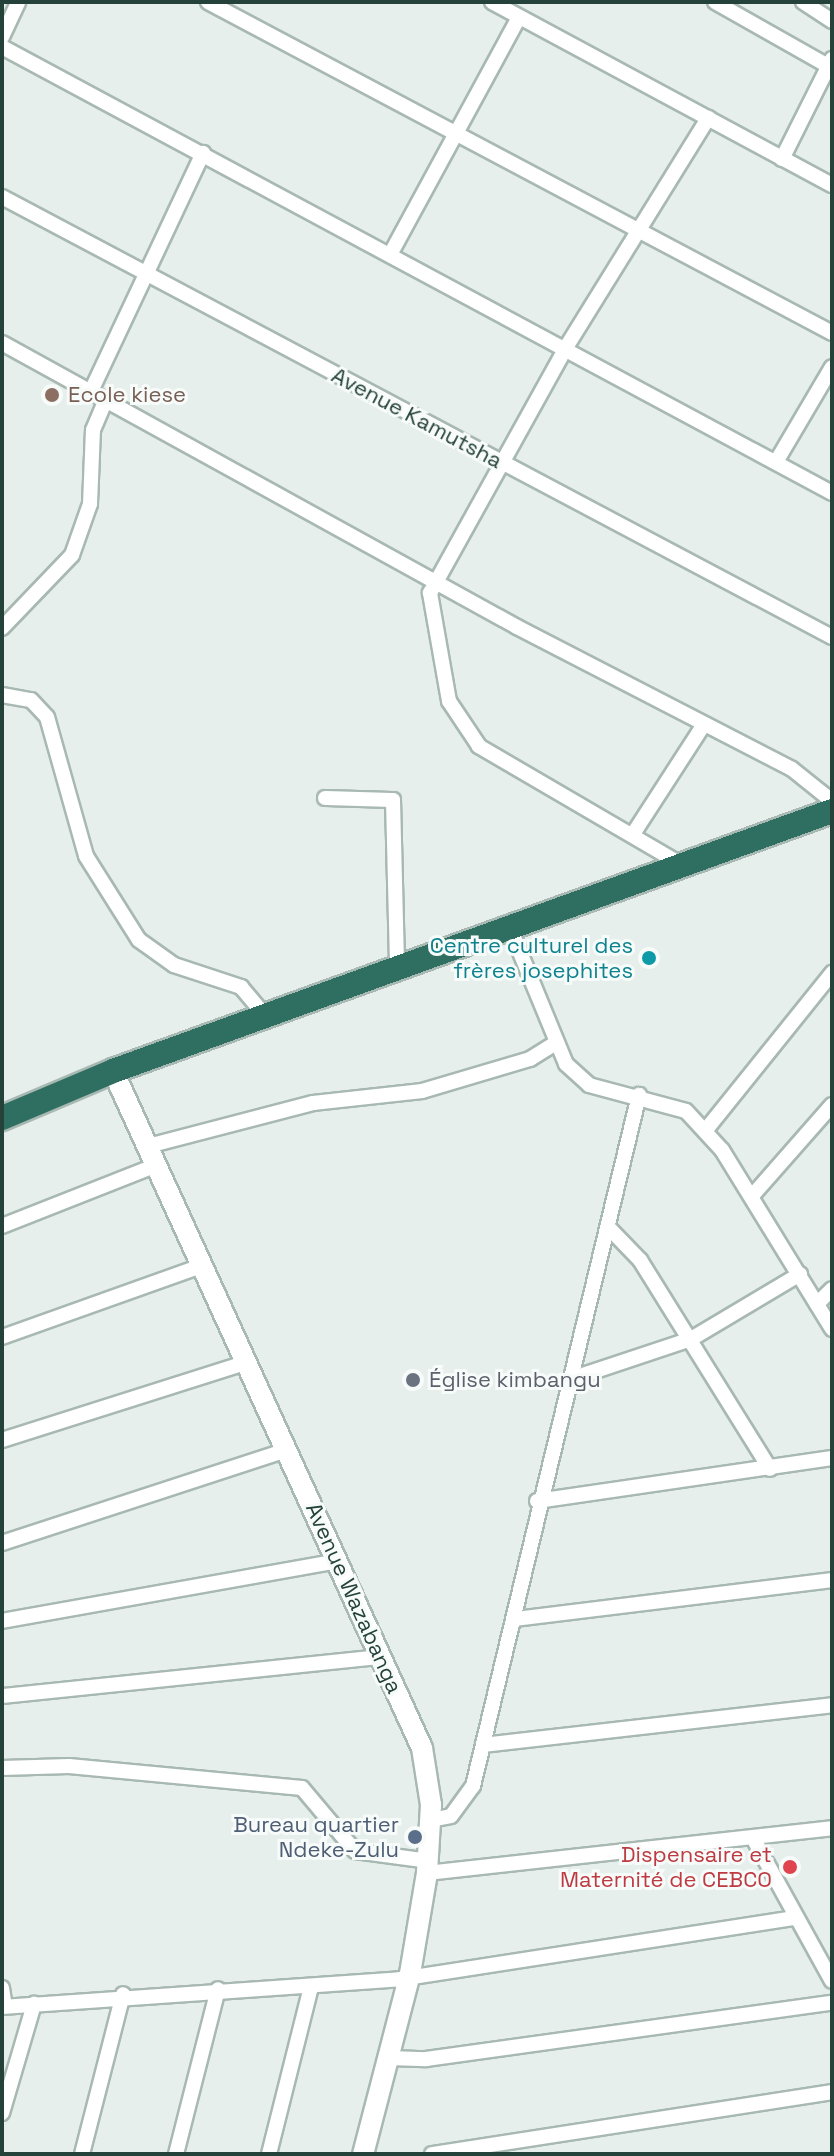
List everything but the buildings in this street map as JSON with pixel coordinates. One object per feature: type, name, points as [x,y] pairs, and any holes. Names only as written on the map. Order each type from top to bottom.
[{"type":"highway","points":[[2,1118],[113,1071],[684,866],[832,809]]},
{"type":"main road","name":"Avenue Wazabanga","points":[[113,1071],[422,1748],[431,1820],[428,1867],[410,1974],[363,2154]]},
{"type":"street","points":[[2,37],[18,2]]},
{"type":"street","points":[[208,2],[832,333]]},
{"type":"street","points":[[492,2],[832,185]]},
{"type":"street","points":[[715,2],[830,62],[782,159]]},
{"type":"street","points":[[803,2],[832,21]]},
{"type":"street","points":[[391,253],[519,17]]},
{"type":"street","points":[[2,47],[391,253],[832,493]]},
{"type":"street","points":[[684,866],[635,831],[479,746],[449,701],[430,593],[499,462],[565,349],[708,118]]},
{"type":"street","points":[[92,389],[203,153]]},
{"type":"street","name":"Avenue Kamutsha","points":[[2,197],[832,637]]},
{"type":"street","points":[[2,343],[92,389],[434,581],[703,726],[792,769],[832,809]]},
{"type":"street","points":[[776,462],[832,367]]},
{"type":"street","points":[[2,628],[72,555],[90,504],[93,430],[106,399]]},
{"type":"street","points":[[2,695],[31,700],[47,717],[86,856],[139,940],[174,965],[241,987],[265,1016]]},
{"type":"street","points":[[635,831],[703,726]]},
{"type":"street","points":[[325,798],[393,800],[397,968]]},
{"type":"street","points":[[510,928],[552,1045],[589,1085],[639,1095],[686,1111],[705,1131],[752,1196],[832,1329]]},
{"type":"street","points":[[705,1131],[832,973]]},
{"type":"street","points":[[148,1146],[313,1103],[422,1091],[530,1059],[552,1045]]},
{"type":"street","points":[[431,1820],[464,1805],[483,1745],[515,1619],[537,1501],[574,1378],[639,1095]]},
{"type":"street","points":[[752,1196],[832,1105]]},
{"type":"street","points":[[2,1226],[157,1165]]},
{"type":"street","points":[[608,1227],[640,1260],[770,1469]]},
{"type":"street","points":[[2,1337],[204,1265]]},
{"type":"street","points":[[574,1378],[691,1339],[800,1274]]},
{"type":"street","points":[[817,1304],[832,1289]]},
{"type":"street","points":[[2,1440],[248,1362]]},
{"type":"street","points":[[2,1543],[287,1450]]},
{"type":"street","points":[[537,1501],[832,1458]]},
{"type":"street","points":[[2,1621],[338,1561]]},
{"type":"street","points":[[515,1619],[832,1580]]},
{"type":"street","points":[[2,1696],[381,1657]]},
{"type":"street","points":[[483,1745],[832,1705]]},
{"type":"street","points":[[2,1768],[69,1766],[302,1788],[355,1851],[428,1867],[832,1828]]},
{"type":"street","points":[[753,1838],[794,1918],[832,1981]]},
{"type":"street","points":[[2,1988],[4,2006],[123,1994],[311,1987],[794,1918]]},
{"type":"street","points":[[269,2154],[311,1987]]},
{"type":"street","points":[[176,2154],[218,1989]]},
{"type":"street","points":[[82,2154],[123,1994]]},
{"type":"street","points":[[389,2058],[441,2058],[832,2003]]},
{"type":"street","points":[[2,2113],[34,2004]]},
{"type":"street","points":[[432,2154],[832,2092]]},
{"type":"place","name":"Ecole kiese","points":[[52,395]]},
{"type":"place","name":"Centre culturel des frères josephites","points":[[649,958]]},
{"type":"place","name":"Église kimbangu","points":[[413,1380]]},
{"type":"place","name":"Bureau quartier Ndeke-Zulu","points":[[415,1837]]},
{"type":"place","name":"Dispensaire et Maternité de CEBCO","points":[[790,1867]]}]
